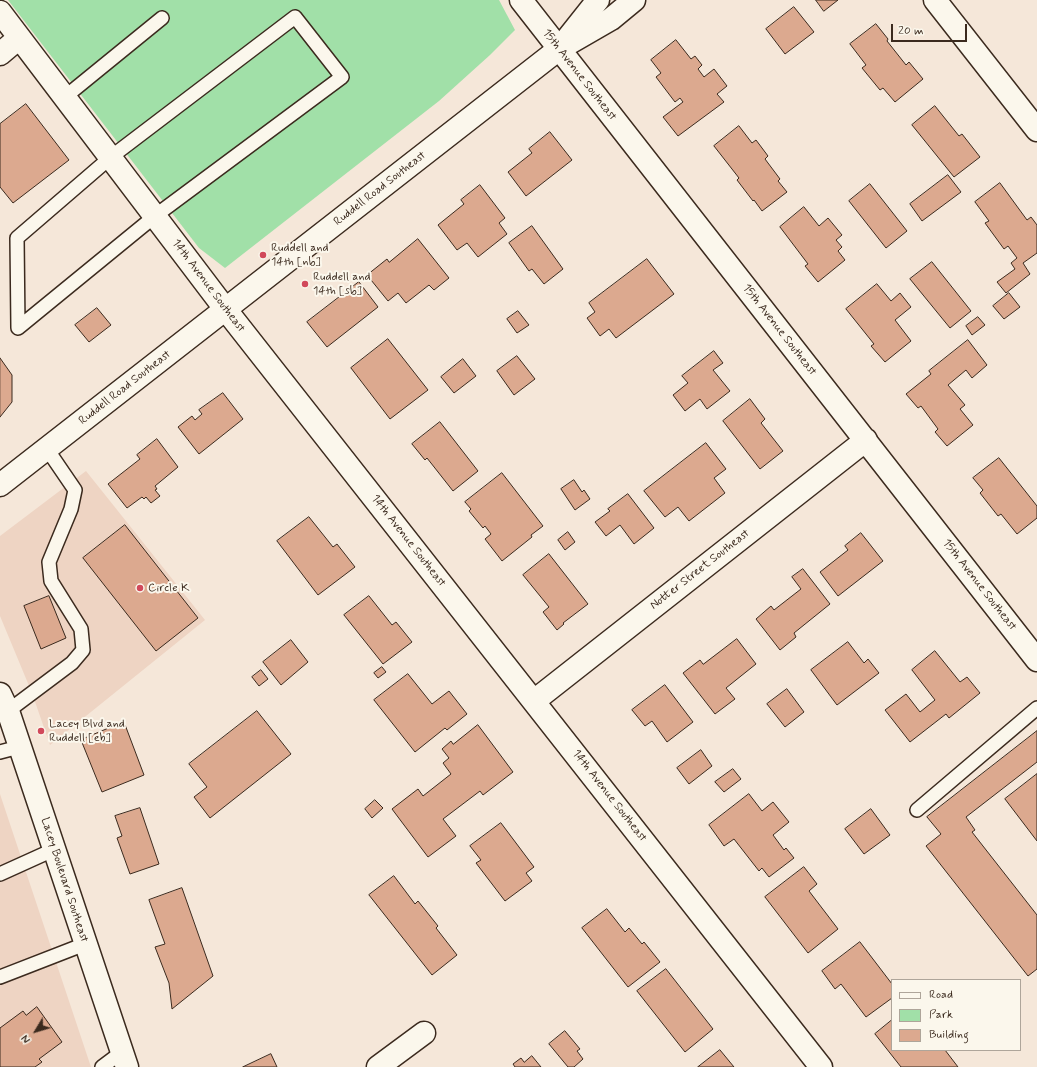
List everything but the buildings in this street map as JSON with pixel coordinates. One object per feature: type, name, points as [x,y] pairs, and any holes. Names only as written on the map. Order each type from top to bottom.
[{"type":"street","name":"15th Avenue Southeast","points":[[521,0],[1037,660]]},
{"type":"street","name":"Ruddell Road Southeast","points":[[0,485],[559,49],[598,0]]},
{"type":"street","points":[[559,49],[611,19],[634,0]]},
{"type":"street","points":[[935,0],[1037,130]]},
{"type":"street","name":"14th Avenue Southeast","points":[[0,12],[226,310],[821,1067]]},
{"type":"street","points":[[0,54],[19,38]]},
{"type":"street","name":"Notter Street Southeast","points":[[534,701],[866,440]]},
{"type":"street","name":"Lacey Boulevard Southeast","points":[[4,703],[10,750],[53,850],[124,1060]]},
{"type":"street","points":[[378,1067],[424,1033]]},
{"type":"lane","points":[[295,17],[342,77],[155,216],[18,328],[17,238],[111,157],[295,17]]},
{"type":"lane","points":[[65,97],[162,18]]},
{"type":"lane","points":[[4,703],[72,663],[83,650],[81,629],[52,581],[49,562],[71,509],[75,490],[47,449]]},
{"type":"lane","points":[[917,810],[1037,708]]},
{"type":"lane","points":[[0,874],[53,850]]},
{"type":"lane","points":[[0,977],[85,944]]},
{"type":"lane","points":[[102,1067],[124,1060]]},
{"type":"shaded area","points":[[86,471],[205,620],[50,745],[32,693],[0,616],[0,536]]},
{"type":"shaded area","points":[[0,794],[91,1067],[0,1067]]},
{"type":"green space","points":[[8,0],[499,0],[515,30],[490,55],[439,101],[225,268],[199,248]]},
{"type":"place","name":"Ruddell and 14th [nb]","points":[[263,255]]},
{"type":"place","name":"Ruddell and 14th [sb]","points":[[305,284]]},
{"type":"place","name":"Circle K","points":[[140,588]]},
{"type":"place","name":"Lacey Blvd and Ruddell [eb]","points":[[41,731]]}]
